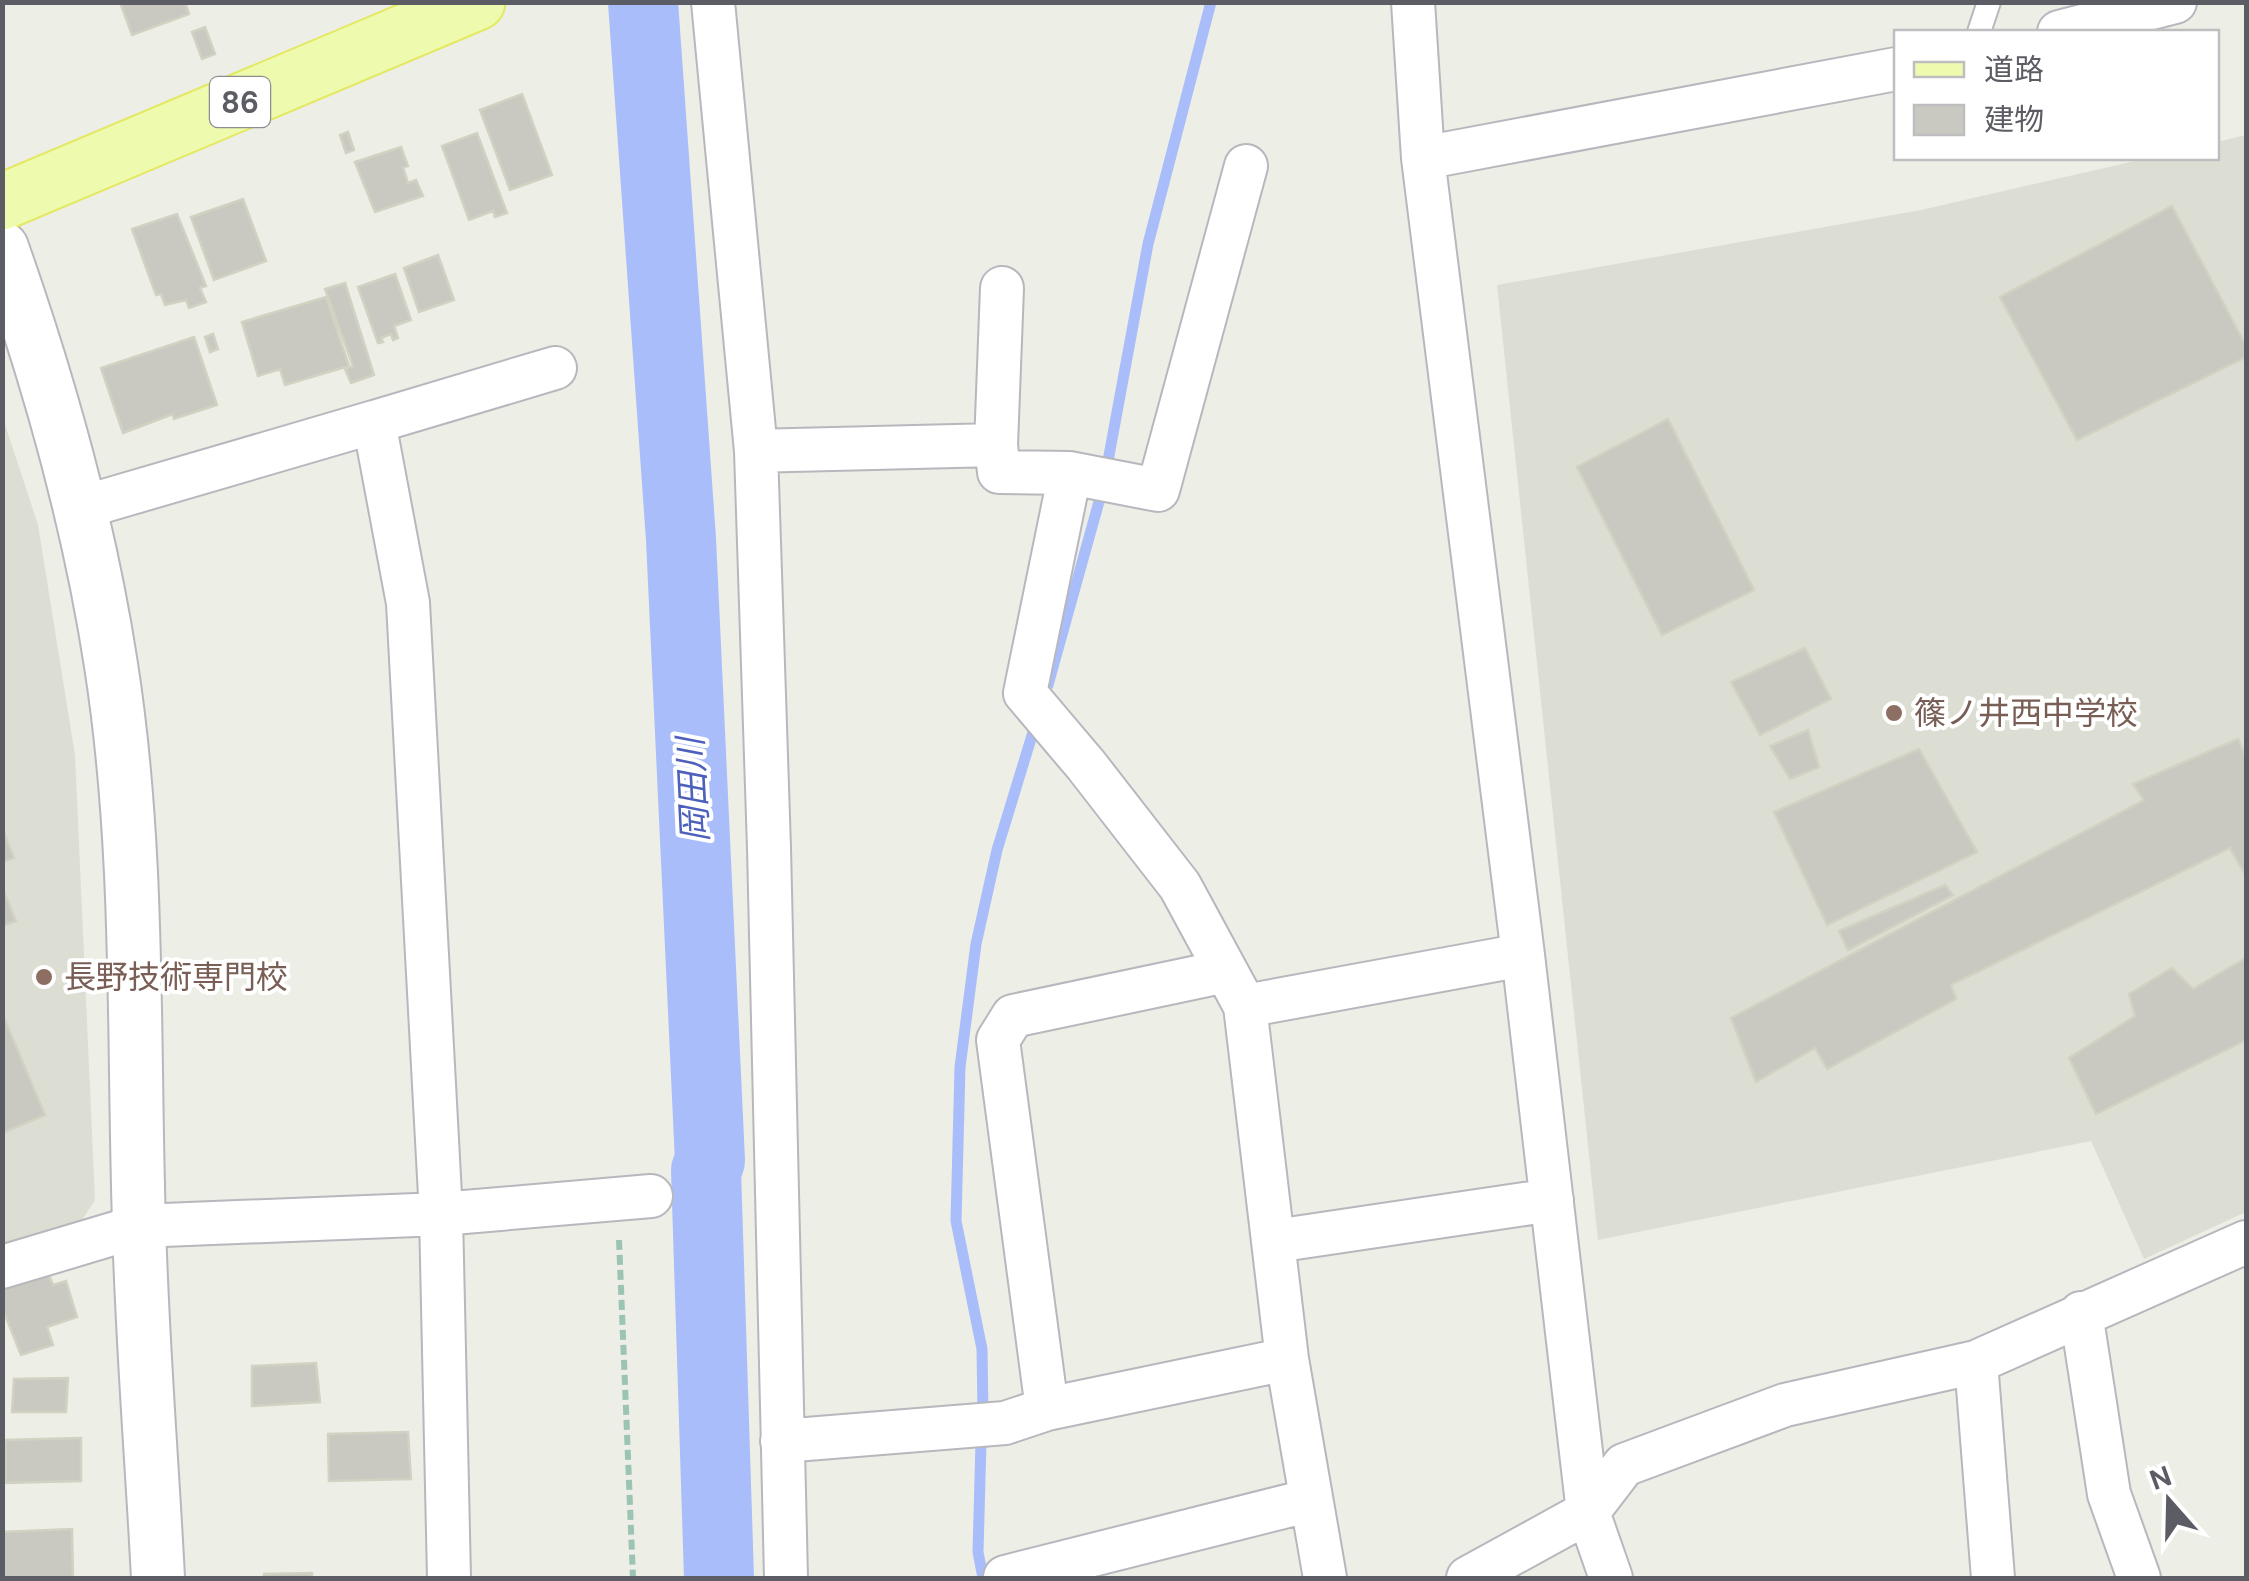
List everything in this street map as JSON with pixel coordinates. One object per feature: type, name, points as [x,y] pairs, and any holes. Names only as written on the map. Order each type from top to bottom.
[{"type":"main road","name":"86","points":[[2,202],[477,2]]},
{"type":"street","points":[[713,2],[756,451],[770,848],[786,1578]]},
{"type":"street","points":[[1413,2],[1423,158],[1588,1512],[1611,1578]]},
{"type":"street","points":[[2067,30],[2175,2]]},
{"type":"street","points":[[1423,158],[1894,69]]},
{"type":"street","points":[[1002,288],[996,445],[999,472],[1070,473],[1158,490],[1246,166]]},
{"type":"street","points":[[2,248],[44,368],[80,508],[101,607],[122,753],[134,942],[139,1226],[158,1578]]},
{"type":"street","points":[[80,508],[555,368]]},
{"type":"street","points":[[374,422],[408,603],[440,1214],[449,1578]]},
{"type":"street","points":[[756,451],[996,445]]},
{"type":"street","points":[[1070,473],[1025,693],[1086,764],[1180,886],[1236,988],[1275,1241],[1286,1359],[1325,1578]]},
{"type":"street","points":[[1047,1409],[998,1040],[1013,1016],[1523,956]]},
{"type":"street","points":[[2,1268],[139,1226],[440,1214],[634,1197]]},
{"type":"street","points":[[1275,1241],[1552,1200]]},
{"type":"street","points":[[1468,1578],[1588,1512],[1624,1465],[1785,1405],[1976,1362],[2246,1242]]},
{"type":"street","points":[[2081,1314],[2108,1494],[2139,1578]]},
{"type":"street","points":[[782,1441],[1006,1423],[1047,1409],[1286,1359]]},
{"type":"street","points":[[1976,1362],[1993,1578]]},
{"type":"street","points":[[1006,1578],[1311,1500]]},
{"type":"lane","points":[[1981,30],[1990,2]]},
{"type":"path","points":[[634,1197],[634,1578]]},
{"type":"shaded area","name":"篠ノ井西中学校","points":[[2246,135],[2246,1212],[2144,1259],[2091,1141],[1598,1240],[1497,285],[1921,210],[2139,160],[2219,160],[2219,142]]},
{"type":"shaded area","name":"長野技術専門校","points":[[2,415],[38,525],[75,755],[95,1200],[77,1228],[2,1248]]},
{"type":"building","points":[[120,2],[185,2],[189,14],[132,35]]},
{"type":"building","points":[[205,27],[215,54],[202,59],[192,32]]},
{"type":"building","points":[[522,94],[552,175],[510,190],[480,110]]},
{"type":"building","points":[[348,132],[354,150],[346,153],[340,135]]},
{"type":"building","points":[[477,133],[507,213],[495,217],[493,211],[469,220],[442,146]]},
{"type":"building","points":[[401,147],[408,166],[403,167],[408,183],[416,180],[423,196],[375,212],[355,162]]},
{"type":"building","points":[[243,199],[266,261],[214,280],[191,217]]},
{"type":"building","points":[[2172,206],[2246,346],[2246,357],[2077,440],[2000,297]]},
{"type":"building","points":[[177,214],[206,286],[200,288],[206,302],[189,308],[186,300],[165,305],[161,294],[156,295],[132,229]]},
{"type":"building","points":[[438,255],[454,300],[419,312],[404,268]]},
{"type":"building","points":[[395,274],[411,320],[394,326],[398,338],[393,340],[391,334],[378,343],[358,287]]},
{"type":"building","points":[[345,283],[374,375],[351,383],[345,369],[353,366],[325,289]]},
{"type":"building","points":[[326,297],[349,366],[285,385],[280,369],[258,376],[242,322]]},
{"type":"building","points":[[213,334],[218,349],[210,352],[205,337]]},
{"type":"building","points":[[194,337],[217,405],[174,419],[173,414],[123,433],[101,368]]},
{"type":"building","points":[[1668,419],[1754,590],[1662,635],[1577,467]]},
{"type":"building","points":[[1805,648],[1831,699],[1760,735],[1731,682]]},
{"type":"building","points":[[1808,730],[1819,767],[1790,779],[1770,746]]},
{"type":"building","points":[[2238,739],[2246,757],[2246,876],[2230,848],[1951,985],[1956,999],[1827,1069],[1815,1048],[1756,1082],[1731,1018],[2144,800],[2133,784]]},
{"type":"building","points":[[1919,749],[1977,852],[1827,925],[1774,812]]},
{"type":"building","points":[[2,834],[14,858],[2,862]]},
{"type":"building","points":[[1945,885],[1953,895],[1848,950],[1839,931]]},
{"type":"building","points":[[2,887],[16,921],[2,926]]},
{"type":"building","points":[[2246,958],[2246,1040],[2096,1114],[2069,1058],[2135,1016],[2129,994],[2172,968],[2193,989]]},
{"type":"building","points":[[2,1013],[45,1115],[2,1133]]},
{"type":"building","points":[[46,1268],[53,1285],[66,1281],[77,1317],[47,1327],[53,1345],[21,1355],[2,1307],[2,1284]]},
{"type":"building","points":[[316,1363],[320,1402],[252,1406],[252,1366]]},
{"type":"building","points":[[68,1378],[66,1412],[12,1412],[14,1379]]},
{"type":"building","points":[[408,1432],[411,1479],[329,1481],[328,1434]]},
{"type":"building","points":[[81,1438],[81,1481],[6,1483],[5,1440]]},
{"type":"building","points":[[72,1529],[73,1578],[2,1578],[2,1532]]},
{"type":"building","points":[[312,1573],[312,1578],[264,1578],[264,1574]]},
{"type":"waterway","name":"岡田川","points":[[643,2],[681,539],[710,1161],[706,1170],[719,1578]]},
{"type":"waterway","points":[[1108,461],[1148,244],[1211,2]]},
{"type":"waterway","points":[[1048,685],[1100,498]]},
{"type":"waterway","points":[[983,1413],[982,1349],[956,1221],[960,1067],[976,944],[997,850],[1033,732]]},
{"type":"waterway","points":[[981,1443],[978,1552],[983,1578]]},
{"type":"place","name":"篠ノ井西中学校","points":[[1894,713]]},
{"type":"place","name":"長野技術専門校","points":[[44,977]]}]
